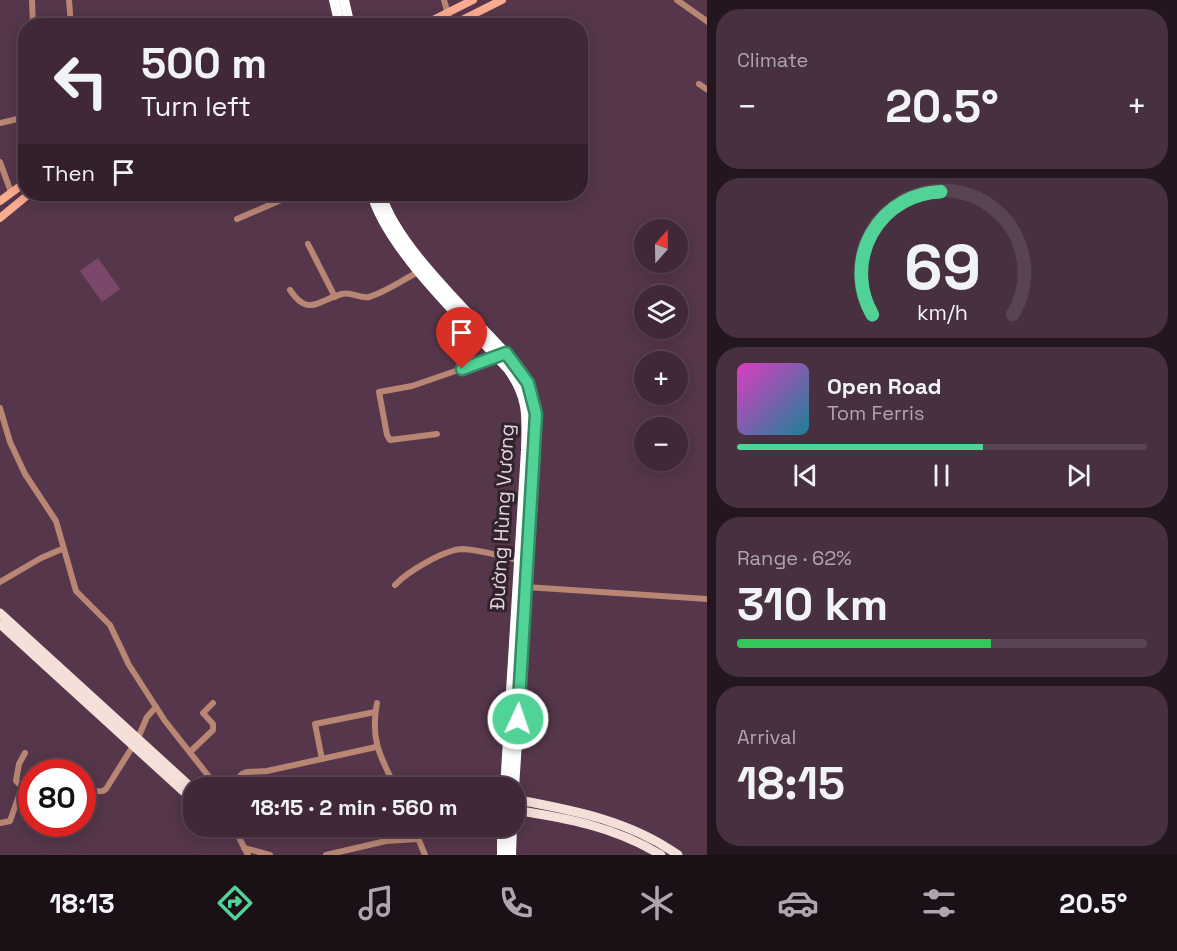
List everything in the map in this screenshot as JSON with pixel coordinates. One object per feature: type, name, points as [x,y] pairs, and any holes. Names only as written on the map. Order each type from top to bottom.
[{"type":"highway","points":[[334,0],[338,18]]},
{"type":"highway","points":[[344,0],[348,18]]},
{"type":"highway","name":"Đường Hùng Vương","points":[[374,201],[391,234],[420,271],[528,383],[536,414],[506,777]]},
{"type":"highway","name":"Đường Hùng Vương","points":[[385,201],[399,229],[421,259],[501,355],[520,387],[527,414],[518,560],[522,587],[514,777]]},
{"type":"highway","points":[[502,837],[502,855]]},
{"type":"highway","points":[[511,855],[512,837]]},
{"type":"main road","points":[[438,18],[473,0]]},
{"type":"main road","points":[[465,18],[502,0]]},
{"type":"main road","points":[[2,209],[11,192],[18,187]]},
{"type":"main road","points":[[2,209],[18,200]]},
{"type":"main road","points":[[0,614],[183,790]]},
{"type":"main road","points":[[0,624],[183,781]]},
{"type":"main road","points":[[525,801],[597,816],[639,833],[678,855]]},
{"type":"main road","points":[[525,812],[593,824],[615,831],[661,855]]},
{"type":"street","points":[[32,0],[33,18]]},
{"type":"street","points":[[69,0],[70,18]]},
{"type":"street","points":[[444,0],[449,18]]},
{"type":"street","points":[[678,0],[707,20]]},
{"type":"street","points":[[699,84],[707,89]]},
{"type":"street","points":[[0,123],[18,119]]},
{"type":"street","points":[[0,162],[11,192]]},
{"type":"street","points":[[237,219],[279,201]]},
{"type":"street","points":[[308,244],[335,297]]},
{"type":"street","points":[[290,290],[299,304],[316,305],[346,293],[368,297],[420,271]]},
{"type":"street","points":[[436,434],[390,440],[387,435],[379,392],[417,384],[501,355]]},
{"type":"street","points":[[0,408],[3,429],[25,474],[56,521],[62,549],[76,591],[110,625],[129,665],[156,708],[209,777]]},
{"type":"street","points":[[0,582],[41,558],[62,549]]},
{"type":"street","points":[[394,585],[407,573],[458,550],[483,551],[518,560]]},
{"type":"street","points":[[522,587],[707,599]]},
{"type":"street","points":[[190,752],[213,730],[213,724],[202,713],[213,702]]},
{"type":"street","points":[[377,703],[374,721],[376,747],[391,777]]},
{"type":"street","points":[[96,792],[106,789],[135,742],[147,717],[156,708]]},
{"type":"street","points":[[322,759],[315,724],[375,712]]},
{"type":"street","points":[[239,777],[247,772],[267,771],[376,747]]},
{"type":"street","points":[[22,759],[25,753]]},
{"type":"street","points":[[0,823],[10,821],[18,798]]},
{"type":"street","points":[[238,837],[248,855]]},
{"type":"street","points":[[326,855],[386,841],[418,838],[425,855]]},
{"type":"street","points":[[244,848],[270,855]]},
{"type":"shaded area","points":[[98,258],[120,289],[102,302],[80,271]]},
{"type":"route","points":[[462,369],[506,353],[528,383],[535,404],[536,450],[518,719]]}]
